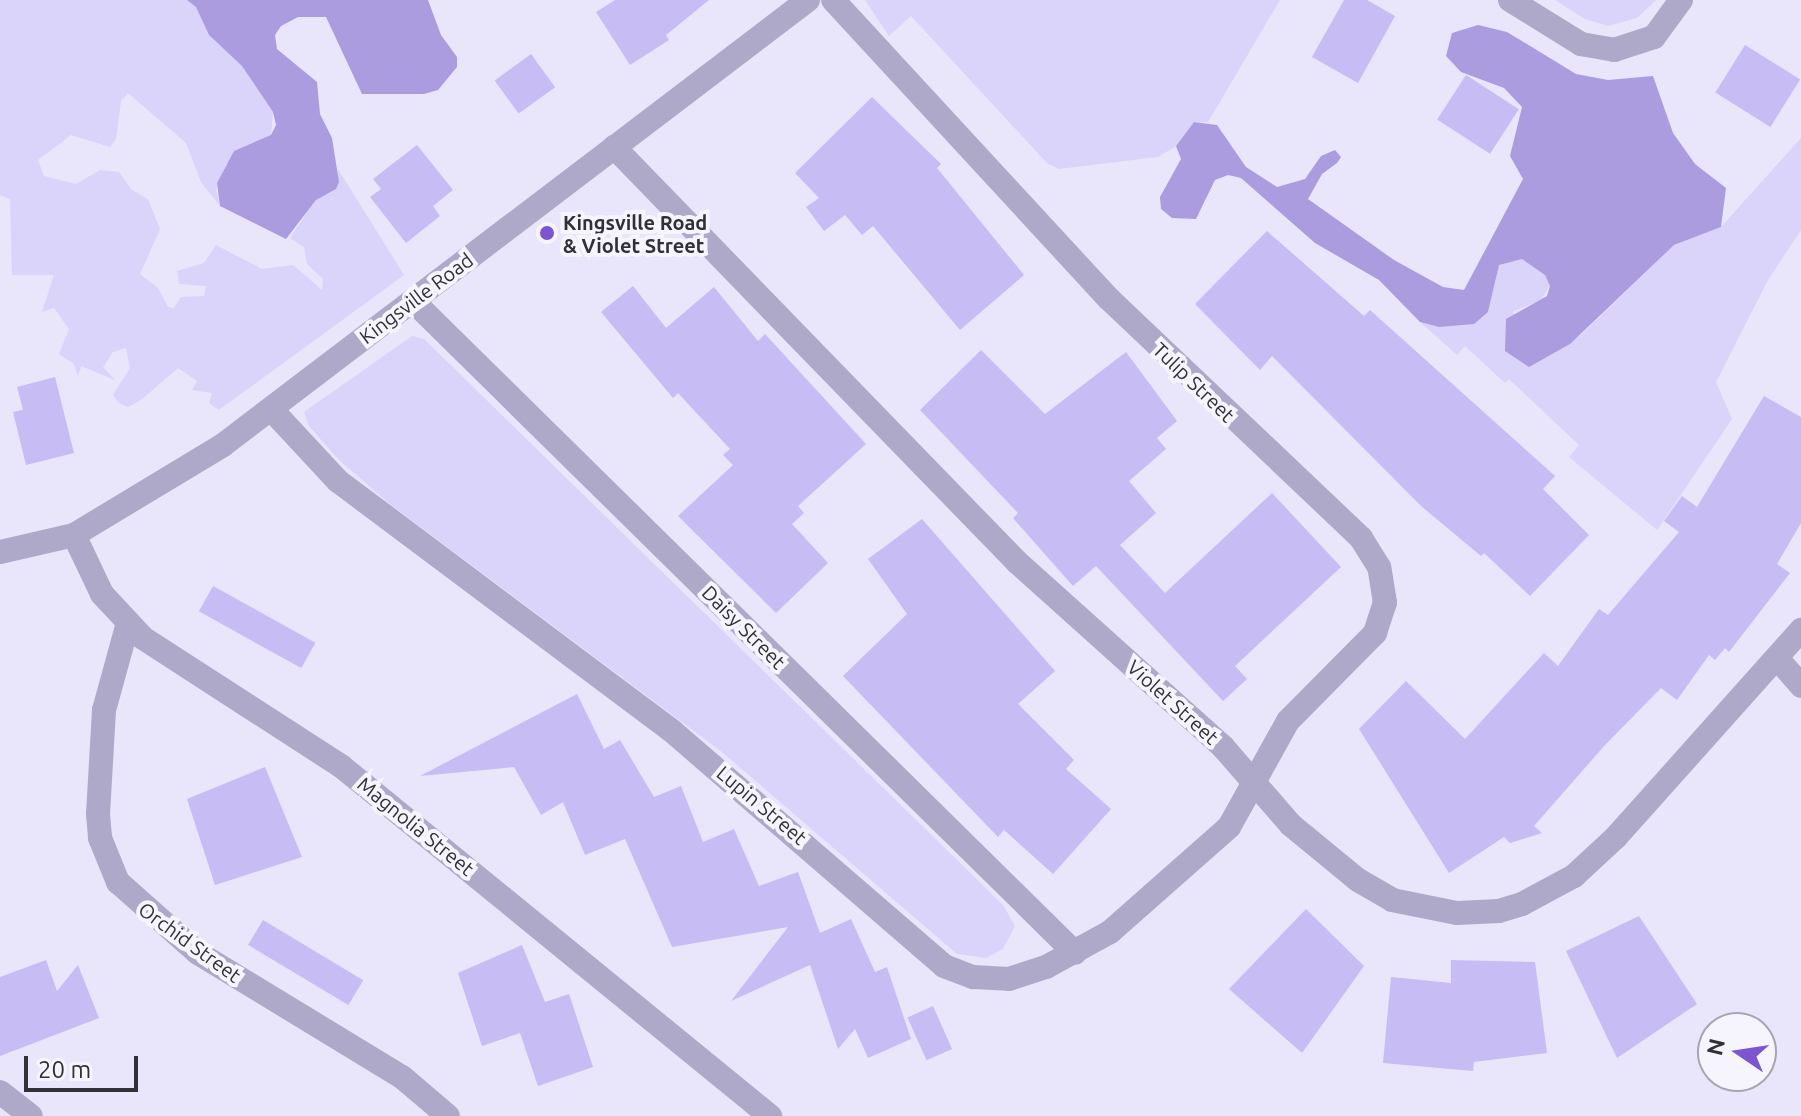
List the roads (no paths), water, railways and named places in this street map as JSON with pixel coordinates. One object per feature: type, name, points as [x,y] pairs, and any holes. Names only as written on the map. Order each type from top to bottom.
[{"type":"street","name":"Kingsville Road","points":[[0,552],[74,535],[223,445],[808,0]]},
{"type":"street","name":"Tulip Street","points":[[833,0],[1109,299],[1373,554],[1385,603],[1375,633],[1288,721],[1254,783]]},
{"type":"street","points":[[1510,0],[1581,44],[1625,49],[1654,37],[1681,0]]},
{"type":"street","name":"Violet Street","points":[[614,147],[1017,562],[1223,747],[1291,825],[1373,891],[1434,910],[1499,911],[1550,892],[1574,876],[1801,630]]},
{"type":"street","name":"Daisy Street","points":[[413,301],[1075,953]]},
{"type":"street","name":"Lupin Street","points":[[271,409],[338,481],[647,711],[799,835],[944,966],[973,977],[1009,979],[1075,953],[1131,916],[1221,835],[1254,783]]},
{"type":"street","name":"Magnolia Street","points":[[74,535],[102,594],[128,623],[167,655],[341,766],[770,1116]]},
{"type":"street","name":"Orchid Street","points":[[128,623],[104,710],[100,773],[100,838],[118,882],[198,953],[402,1077],[448,1116]]},
{"type":"street","points":[[1777,658],[1801,686]]},
{"type":"street","points":[[0,1092],[31,1116]]},
{"type":"place","name":"Kingsville Road & Violet Street","points":[[547,233]]}]
